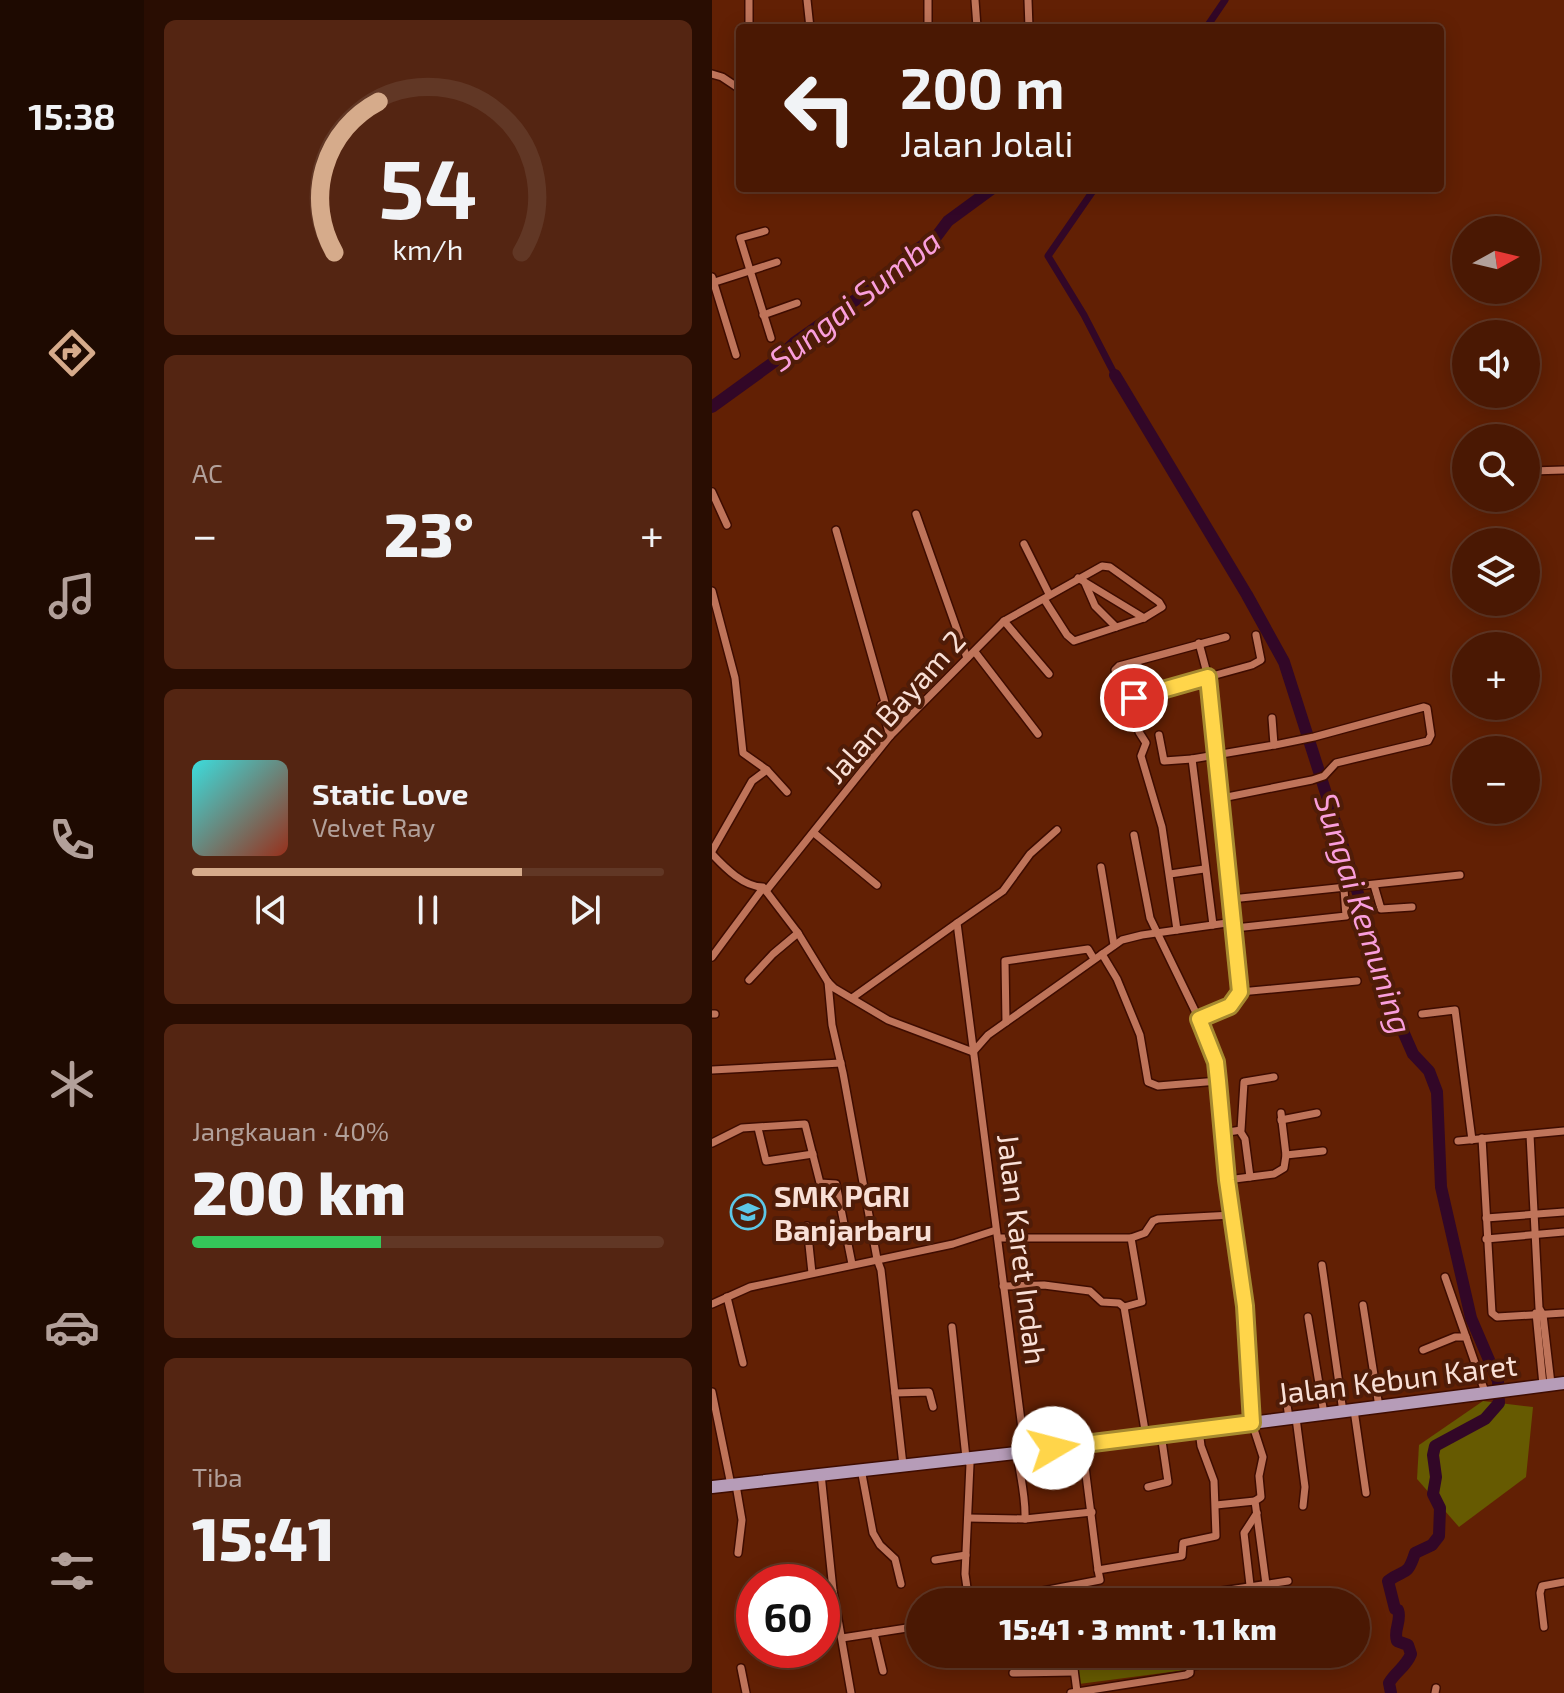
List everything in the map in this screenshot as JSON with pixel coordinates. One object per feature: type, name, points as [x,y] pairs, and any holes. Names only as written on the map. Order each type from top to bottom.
[{"type":"main road","name":"Jalan Kebun Karet","points":[[712,1487],[1021,1453],[1553,1384]]},
{"type":"street","points":[[749,0],[749,24]]},
{"type":"street","points":[[807,0],[810,24]]},
{"type":"street","points":[[928,0],[928,24]]},
{"type":"street","points":[[975,0],[977,24]]},
{"type":"street","points":[[1028,0],[1029,24]]},
{"type":"street","points":[[712,74],[736,86]]},
{"type":"street","points":[[737,227],[771,338]]},
{"type":"street","points":[[740,238],[765,231]]},
{"type":"street","points":[[736,355],[713,281],[752,272],[777,262]]},
{"type":"street","points":[[763,315],[797,303]]},
{"type":"street","points":[[1540,471],[1564,470]]},
{"type":"street","points":[[712,492],[727,525]]},
{"type":"street","points":[[916,514],[971,655],[1038,734]]},
{"type":"street","points":[[836,530],[884,699],[885,703],[881,705],[890,736]]},
{"type":"street","points":[[1024,544],[1047,596],[1072,640],[1144,618]]},
{"type":"street","name":"Jalan Bayam 2","points":[[712,957],[890,736],[1004,621],[1082,580],[1099,566],[1110,567],[1161,603],[1161,608],[1144,618]]},
{"type":"street","points":[[1082,580],[1095,606],[1116,627]]},
{"type":"street","points":[[1082,580],[1144,618]]},
{"type":"street","points":[[712,591],[735,678],[743,753],[767,770],[787,792]]},
{"type":"street","points":[[1004,621],[1049,674]]},
{"type":"street","points":[[1226,637],[1119,666],[1115,670],[1130,698],[1143,697],[1259,663],[1256,635]]},
{"type":"street","points":[[1199,643],[1208,677],[1240,992],[1230,1006],[1199,1019]]},
{"type":"street","points":[[1159,735],[1164,761],[1192,759],[1302,740],[1424,707],[1427,709],[1431,735],[1428,741],[1336,763],[1324,776],[1312,780],[1222,798]]},
{"type":"street","points":[[1272,718],[1275,745]]},
{"type":"street","points":[[1139,732],[1146,743],[1141,756],[1162,827],[1177,930]]},
{"type":"street","points":[[1192,759],[1213,925]]},
{"type":"street","points":[[767,770],[752,781],[712,852],[723,867],[744,882],[765,889],[798,933],[828,982],[888,1020],[973,1052],[988,1035],[1114,945],[1133,936],[1213,925],[1346,916],[1347,888]]},
{"type":"street","points":[[852,998],[1003,891],[1030,854],[1057,830]]},
{"type":"street","points":[[814,833],[877,885]]},
{"type":"street","points":[[1134,835],[1150,918],[1199,1019],[1216,1062],[1227,1180],[1245,1306],[1252,1423],[1263,1457],[1259,1476],[1261,1497],[1255,1501],[1216,1505]]},
{"type":"street","points":[[1101,867],[1114,945]]},
{"type":"street","points":[[1170,874],[1204,869]]},
{"type":"street","points":[[1231,899],[1460,875]]},
{"type":"street","points":[[1374,885],[1381,909],[1412,907]]},
{"type":"street","name":"Jalan Karet Indah","points":[[957,923],[1003,1286],[1021,1453],[1021,1483],[1026,1494],[1025,1519]]},
{"type":"street","points":[[749,980],[798,933]]},
{"type":"street","points":[[1006,1022],[1005,961],[1088,949],[1117,979],[1140,1035],[1149,1084],[1218,1081]]},
{"type":"street","points":[[1240,992],[1357,981]]},
{"type":"street","points":[[828,982],[832,1025],[881,1270],[903,1465]]},
{"type":"street","points":[[1422,1014],[1455,1010],[1472,1140]]},
{"type":"street","points":[[712,1070],[841,1063]]},
{"type":"street","points":[[1250,1177],[1245,1139],[1240,1131],[1244,1082],[1274,1077]]},
{"type":"street","points":[[1227,1180],[1274,1174],[1284,1168],[1286,1155],[1281,1117],[1317,1113]]},
{"type":"street","points":[[712,1143],[731,1132],[805,1124],[820,1183],[836,1184],[852,1264]]},
{"type":"street","points":[[758,1128],[766,1161],[813,1154]]},
{"type":"street","points":[[1222,1133],[1240,1131]]},
{"type":"street","points":[[1458,1141],[1564,1131]]},
{"type":"street","points":[[1530,1135],[1539,1313],[1553,1384]]},
{"type":"street","points":[[1482,1138],[1492,1313],[1497,1317],[1564,1313]]},
{"type":"street","points":[[1286,1155],[1323,1151]]},
{"type":"street","points":[[1486,1218],[1564,1212]]},
{"type":"street","points":[[712,1290],[714,1303],[750,1287],[997,1234],[1131,1238],[1145,1233],[1153,1221],[1160,1218],[1232,1215]]},
{"type":"street","points":[[807,1226],[812,1273]]},
{"type":"street","points":[[1486,1239],[1564,1232]]},
{"type":"street","points":[[1124,1307],[1142,1302],[1131,1238]]},
{"type":"street","points":[[1322,1265],[1366,1493]]},
{"type":"street","points":[[1445,1277],[1466,1337],[1493,1391]]},
{"type":"street","points":[[1003,1286],[1044,1285],[1093,1292],[1102,1302],[1119,1303],[1124,1307],[1146,1436]]},
{"type":"street","points":[[727,1297],[743,1363]]},
{"type":"street","points":[[1363,1305],[1379,1407]]},
{"type":"street","points":[[1308,1317],[1324,1414]]},
{"type":"street","points":[[952,1327],[966,1458],[970,1464],[967,1588]]},
{"type":"street","points":[[1423,1350],[1455,1337],[1466,1337]]},
{"type":"street","points":[[1284,1385],[1305,1487],[1303,1506]]},
{"type":"street","points":[[712,1392],[742,1520],[738,1553]]},
{"type":"street","points":[[895,1393],[929,1392],[933,1407]]},
{"type":"street","points":[[1098,1570],[1183,1556],[1183,1543],[1217,1535],[1213,1475],[1201,1446],[1199,1430]]},
{"type":"street","points":[[1148,1487],[1168,1482],[1161,1434]]},
{"type":"street","points":[[1063,1588],[1100,1580],[1082,1443]]},
{"type":"street","points":[[861,1469],[873,1533],[895,1559],[901,1584]]},
{"type":"street","points":[[821,1474],[833,1590],[851,1693]]},
{"type":"street","points":[[1255,1501],[1266,1584]]},
{"type":"street","points":[[968,1518],[1025,1519],[1092,1512]]},
{"type":"street","points":[[1250,1585],[1244,1533],[1257,1513]]},
{"type":"street","points":[[935,1560],[966,1555]]},
{"type":"street","points":[[1233,1588],[1288,1581]]},
{"type":"street","points":[[1544,1627],[1542,1586],[1564,1582]]},
{"type":"street","points":[[842,1638],[906,1628]]},
{"type":"street","points":[[874,1633],[883,1671]]},
{"type":"street","points":[[741,1668],[746,1693]]},
{"type":"street","points":[[1074,1668],[1074,1692],[1113,1690],[1186,1675],[1190,1673],[1190,1668]]},
{"type":"street","points":[[1013,1673],[1074,1672]]},
{"type":"shaded area","points":[[1483,1401],[1533,1407],[1526,1477],[1459,1527],[1417,1479],[1419,1445]]},
{"type":"shaded area","points":[[1077,1668],[1186,1668],[1186,1670],[1079,1684]]},
{"type":"waterway","points":[[1209,24],[1225,0]]},
{"type":"waterway","name":"Sungai Sumba","points":[[712,407],[774,362],[794,343],[868,291],[913,252],[936,237],[948,221],[988,192]]},
{"type":"waterway","points":[[1092,192],[1048,256],[1084,315],[1115,375]]},
{"type":"waterway","name":"Sungai Kemuning","points":[[1115,375],[1284,662],[1378,956],[1387,995],[1413,1054],[1429,1071],[1437,1092],[1441,1187],[1471,1318],[1498,1381],[1499,1403],[1485,1419],[1435,1446],[1433,1494],[1440,1508],[1439,1536],[1432,1545],[1415,1553],[1407,1569],[1388,1581],[1399,1614],[1397,1641],[1408,1645],[1411,1654],[1389,1683],[1391,1693]]},
{"type":"place","name":"SMK PGRI Banjarbaru","points":[[748,1212]]},
{"type":"route","points":[[1053,1448],[1252,1423],[1245,1306],[1227,1180],[1216,1062],[1199,1019],[1230,1006],[1240,992],[1208,677],[1134,698]]}]
